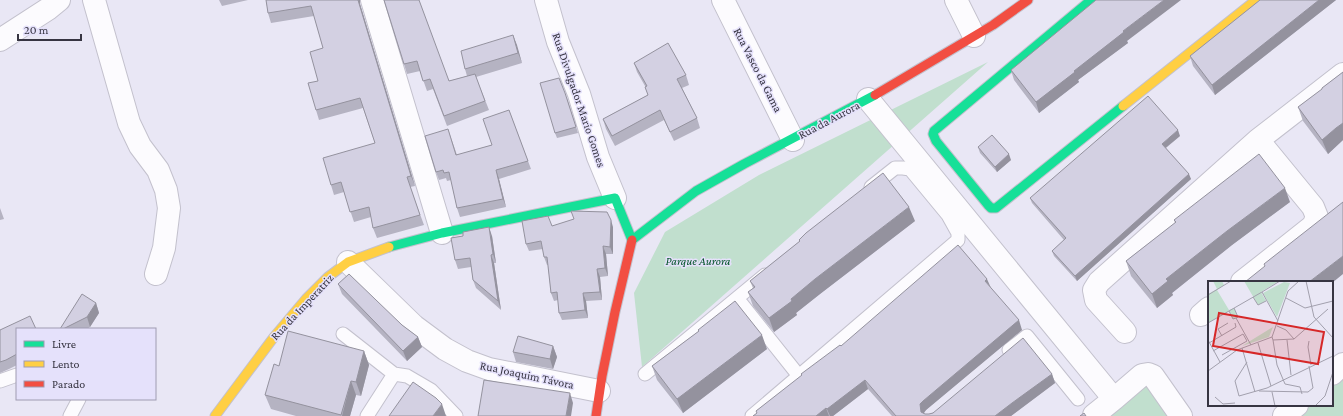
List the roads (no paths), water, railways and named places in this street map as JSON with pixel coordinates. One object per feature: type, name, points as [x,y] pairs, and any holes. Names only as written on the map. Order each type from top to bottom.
[{"type":"street","points":[[0,40],[42,14],[59,0]]},
{"type":"street","points":[[94,0],[129,123],[140,146],[158,170],[166,190],[169,208],[166,235],[164,248],[156,274]]},
{"type":"street","points":[[372,0],[442,234]]},
{"type":"street","name":"Rua Divulgador Mario Gomes","points":[[546,0],[558,42],[579,94],[598,157],[616,198]]},
{"type":"street","name":"Rua Vasco da Gama","points":[[723,0],[792,140]]},
{"type":"street","points":[[956,0],[974,36]]},
{"type":"street","name":"Rua da Aurora","points":[[632,240],[666,212],[696,191],[868,99],[993,25],[1028,0]]},
{"type":"street","points":[[1091,0],[940,126],[933,134],[936,141],[991,208],[996,208],[1256,0]]},
{"type":"street","points":[[1125,332],[1096,300],[1094,290],[1099,282],[1258,140],[1343,74]]},
{"type":"street","points":[[868,99],[1114,398]]},
{"type":"street","points":[[1243,281],[1313,226],[1318,217],[1313,207],[1258,140]]},
{"type":"street","points":[[596,416],[599,391],[624,269],[632,240],[616,198]]},
{"type":"street","name":"Rua da Imperatriz","points":[[215,416],[274,337],[306,298],[328,277],[348,262],[384,248],[442,234],[616,198]]},
{"type":"street","name":"Rua Joaquim Távora","points":[[348,262],[414,326],[445,350],[467,361],[489,369],[599,391]]},
{"type":"street","points":[[1333,373],[1343,364]]},
{"type":"street","points":[[1094,416],[1142,375],[1148,374],[1153,376],[1181,416]]},
{"type":"street","points":[[1284,416],[1295,406]]},
{"type":"lane","points":[[752,416],[958,240],[958,233],[948,215],[910,169],[895,168],[864,193]]},
{"type":"lane","points":[[645,374],[774,268]]},
{"type":"lane","points":[[738,298],[799,376]]},
{"type":"lane","points":[[343,334],[394,374],[407,376],[431,390],[456,416]]},
{"type":"lane","points":[[997,361],[1027,336],[1078,398]]},
{"type":"lane","points":[[367,416],[394,374]]},
{"type":"lane","points":[[0,380],[16,375]]},
{"type":"lane","points":[[70,416],[78,400]]},
{"type":"park label","name":"Parque Aurora","points":[[698,261]]}]
